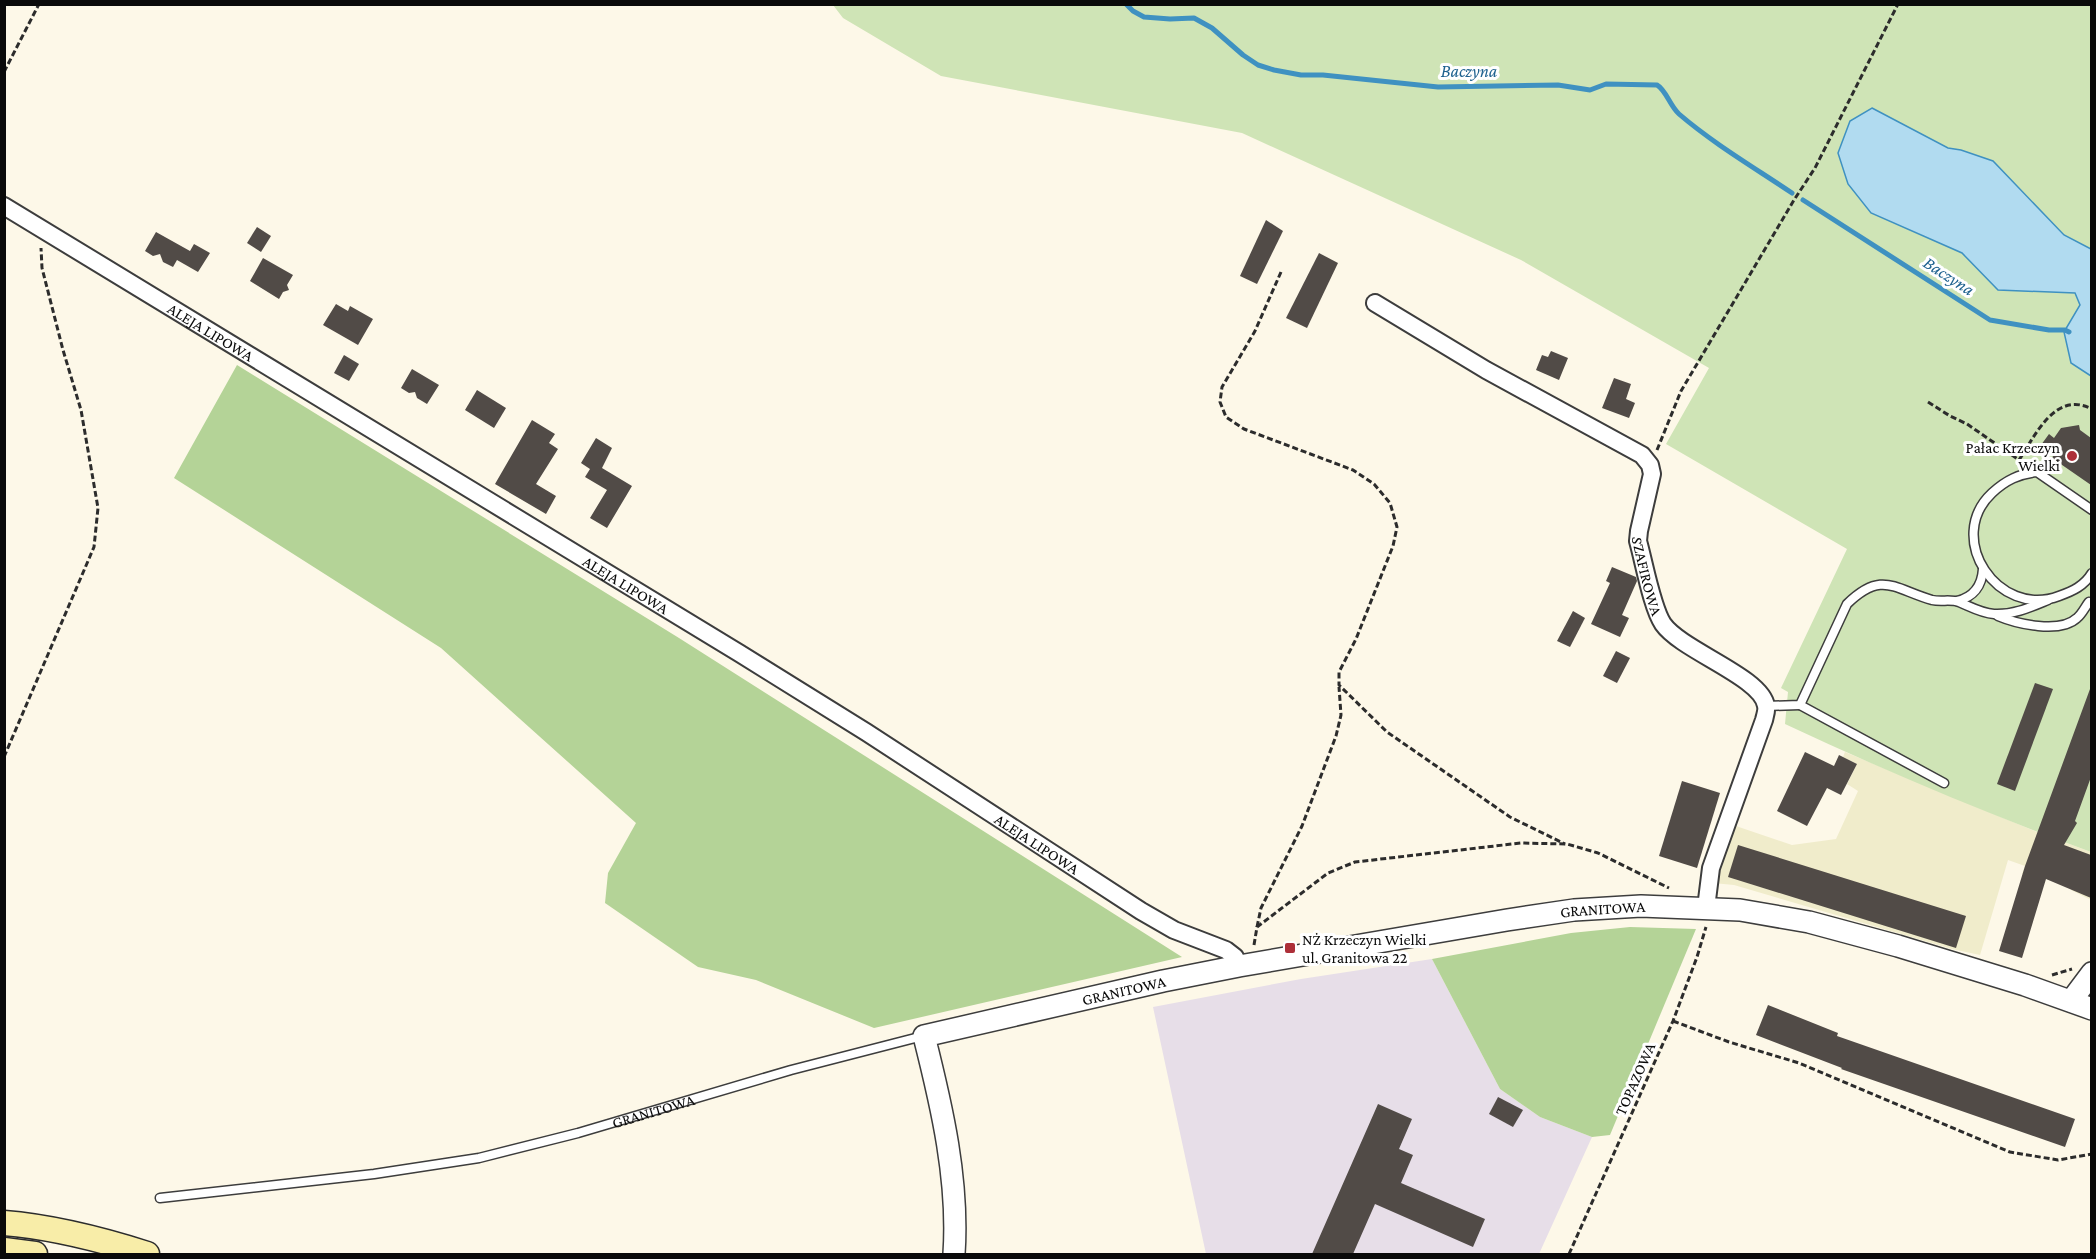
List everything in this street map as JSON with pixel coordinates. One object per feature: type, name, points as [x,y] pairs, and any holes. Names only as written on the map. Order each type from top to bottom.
[{"type":"main road","points":[[4,1223],[77,1234],[147,1254]]},
{"type":"main road","points":[[4,1251],[35,1254]]},
{"type":"street","name":"ALEJA LIPOWA","points":[[4,206],[739,653],[866,732],[1148,915],[1174,930],[1226,950],[1245,965]]},
{"type":"street","points":[[1375,303],[1478,365],[1642,455],[1650,465]]},
{"type":"street","name":"SZAFIROWA","points":[[1650,465],[1652,474],[1638,541],[1657,611],[1663,624],[1673,635],[1746,681],[1760,695],[1766,706]]},
{"type":"street","points":[[1706,908],[1711,868],[1764,720],[1766,706]]},
{"type":"street","name":"GRANITOWA","points":[[924,1036],[1245,965],[1574,910],[1641,906],[1706,908],[1759,913],[1836,928],[2025,985],[2091,1010]]},
{"type":"street","points":[[2071,1001],[2091,973]]},
{"type":"street","points":[[924,1036],[951,1163],[955,1216],[954,1254]]},
{"type":"lane","points":[[2048,600],[2017,597],[1996,584],[1983,569],[1975,549],[1974,533],[1977,512],[1984,500],[2007,480],[2022,473],[2037,472],[2091,510]]},
{"type":"lane","points":[[1800,705],[1847,604],[1860,592],[1884,584],[1941,602],[1957,601],[1965,599],[1976,591],[1983,569]]},
{"type":"lane","points":[[1995,614],[2011,614],[2076,589],[2088,580],[2091,573]]},
{"type":"lane","points":[[1957,601],[1969,608],[1995,614],[2014,623],[2034,626],[2065,624],[2077,619],[2090,603],[2076,589]]},
{"type":"lane","points":[[1766,706],[1800,705],[1944,783]]},
{"type":"lane","name":"GRANITOWA","points":[[160,1198],[374,1174],[479,1158],[578,1133],[791,1070],[924,1036]]},
{"type":"path","points":[[4,72],[39,4]]},
{"type":"path","points":[[1650,465],[1681,391],[1815,168],[1898,4]]},
{"type":"path","points":[[4,757],[94,547],[98,508],[81,410],[42,268],[39,228]]},
{"type":"path","points":[[1245,965],[1261,908],[1302,826],[1336,736],[1341,715],[1339,672],[1356,639],[1393,546],[1397,527],[1390,503],[1374,484],[1353,470],[1244,429],[1226,417],[1220,402],[1222,387],[1255,331],[1281,272]]},
{"type":"path","points":[[1928,402],[1967,424],[2037,472]]},
{"type":"path","points":[[2019,460],[2052,413],[2070,405],[2091,409]]},
{"type":"path","points":[[1339,685],[1387,732],[1510,817],[1567,844],[1598,853],[1670,889]]},
{"type":"path","points":[[1257,927],[1328,873],[1355,862],[1521,843],[1567,844]]},
{"type":"path","name":"TOPAZOWA","points":[[1569,1254],[1673,1021],[1706,928],[1706,908]]},
{"type":"path","points":[[1673,1021],[1729,1042],[1799,1063],[2010,1152],[2058,1160],[2091,1155]]},
{"type":"shaded area","points":[[1845,752],[2037,832],[2091,852],[2091,900],[2071,890],[2073,884],[2067,886],[2038,876],[2037,879],[2022,874],[2025,866],[2008,860],[1980,955],[1952,949],[1734,885],[1713,883],[1733,825],[1792,845],[1836,839],[1858,791],[1847,784],[1857,764],[1843,757]]},
{"type":"shaded area","points":[[1432,959],[1500,1089],[1540,1117],[1592,1137],[1539,1254],[1206,1254],[1153,1007],[1301,979]]},
{"type":"green space","points":[[833,5],[2091,5],[2091,852],[1937,791],[1785,724],[1788,692],[1781,688],[1847,549],[1666,444],[1709,368],[1521,260],[1242,133],[941,76],[843,18]]},
{"type":"green space","points":[[237,365],[679,638],[1182,957],[874,1028],[756,980],[698,967],[605,903],[608,873],[636,823],[441,648],[174,478]]},
{"type":"green space","points":[[1630,927],[1696,929],[1610,1135],[1592,1137],[1540,1117],[1500,1089],[1432,959],[1571,933]]},
{"type":"water","points":[[1872,108],[1948,148],[1993,161],[2064,235],[2091,249],[2091,376],[2071,363],[2064,332],[2080,305],[2075,293],[1998,290],[1962,253],[1871,213],[1848,184],[1838,153],[1850,121]]},
{"type":"building","points":[[1266,220],[1283,231],[1257,284],[1240,276]]},
{"type":"building","points":[[257,227],[271,236],[261,252],[247,243]]},
{"type":"building","points":[[156,232],[190,251],[194,244],[210,253],[198,272],[177,260],[173,267],[163,262],[160,254],[153,256],[145,251]]},
{"type":"building","points":[[1319,253],[1338,263],[1307,328],[1286,318]]},
{"type":"building","points":[[263,258],[293,275],[287,285],[289,290],[283,292],[279,299],[250,281]]},
{"type":"building","points":[[336,304],[348,311],[350,306],[373,319],[358,345],[323,325]]},
{"type":"building","points":[[1551,351],[1568,358],[1559,380],[1536,370],[1542,355],[1548,357]]},
{"type":"building","points":[[344,355],[359,364],[349,381],[334,373]]},
{"type":"building","points":[[412,369],[439,385],[427,404],[417,398],[415,392],[409,393],[401,388]]},
{"type":"building","points":[[1614,378],[1631,384],[1626,399],[1635,403],[1629,418],[1602,408]]},
{"type":"building","points":[[477,390],[506,408],[494,428],[465,410]]},
{"type":"building","points":[[532,420],[555,434],[549,443],[558,449],[536,484],[556,496],[546,514],[495,484]]},
{"type":"building","name":"Pałac Krzeczyn Wielki","points":[[2079,425],[2080,430],[2091,438],[2091,485],[2052,458],[2054,454],[2041,445],[2049,434],[2054,438],[2061,428]]},
{"type":"building","points":[[596,438],[612,448],[602,468],[632,486],[607,528],[590,518],[607,490],[585,477],[590,469],[581,463]]},
{"type":"building","points":[[1612,567],[1636,577],[1637,581],[1622,615],[1629,618],[1620,637],[1591,624],[1610,583],[1606,581]]},
{"type":"building","points":[[1573,611],[1585,618],[1570,647],[1557,641]]},
{"type":"building","points":[[1616,651],[1630,658],[1617,683],[1603,676]]},
{"type":"building","points":[[2035,683],[2053,689],[2015,791],[1997,784]]},
{"type":"building","points":[[2090,689],[2091,777],[2075,821],[2077,823],[2064,845],[2091,855],[2091,898],[2046,879],[2022,958],[1999,951],[2025,866]]},
{"type":"building","points":[[1805,752],[1834,766],[1839,755],[1857,764],[1841,795],[1827,788],[1807,826],[1777,811]]},
{"type":"building","points":[[1682,781],[1720,793],[1697,868],[1659,856]]},
{"type":"building","points":[[1738,845],[1966,916],[1956,948],[1728,877]]},
{"type":"building","points":[[1768,1005],[1838,1033],[1837,1036],[2075,1119],[2065,1147],[1841,1069],[1756,1035]]},
{"type":"building","points":[[1498,1097],[1523,1110],[1513,1127],[1489,1114]]},
{"type":"building","points":[[1378,1104],[1412,1119],[1399,1149],[1413,1155],[1401,1183],[1485,1219],[1473,1247],[1375,1204],[1353,1254],[1312,1254]]},
{"type":"waterway","name":"Baczyna","points":[[1126,4],[1144,17],[1194,18],[1212,28],[1258,65],[1301,75],[1323,75],[1438,87],[1558,85],[1590,90],[1606,84],[1657,85],[1676,111],[1692,125],[1792,193]]},
{"type":"waterway","name":"Baczyna","points":[[1803,200],[1990,320],[2069,332]]},
{"type":"place","name":"Pałac Krzeczyn Wielki","points":[[2072,456]]},
{"type":"place","name":"NŻ Krzeczyn Wielki ul. Granitowa 22","points":[[1290,948]]}]
